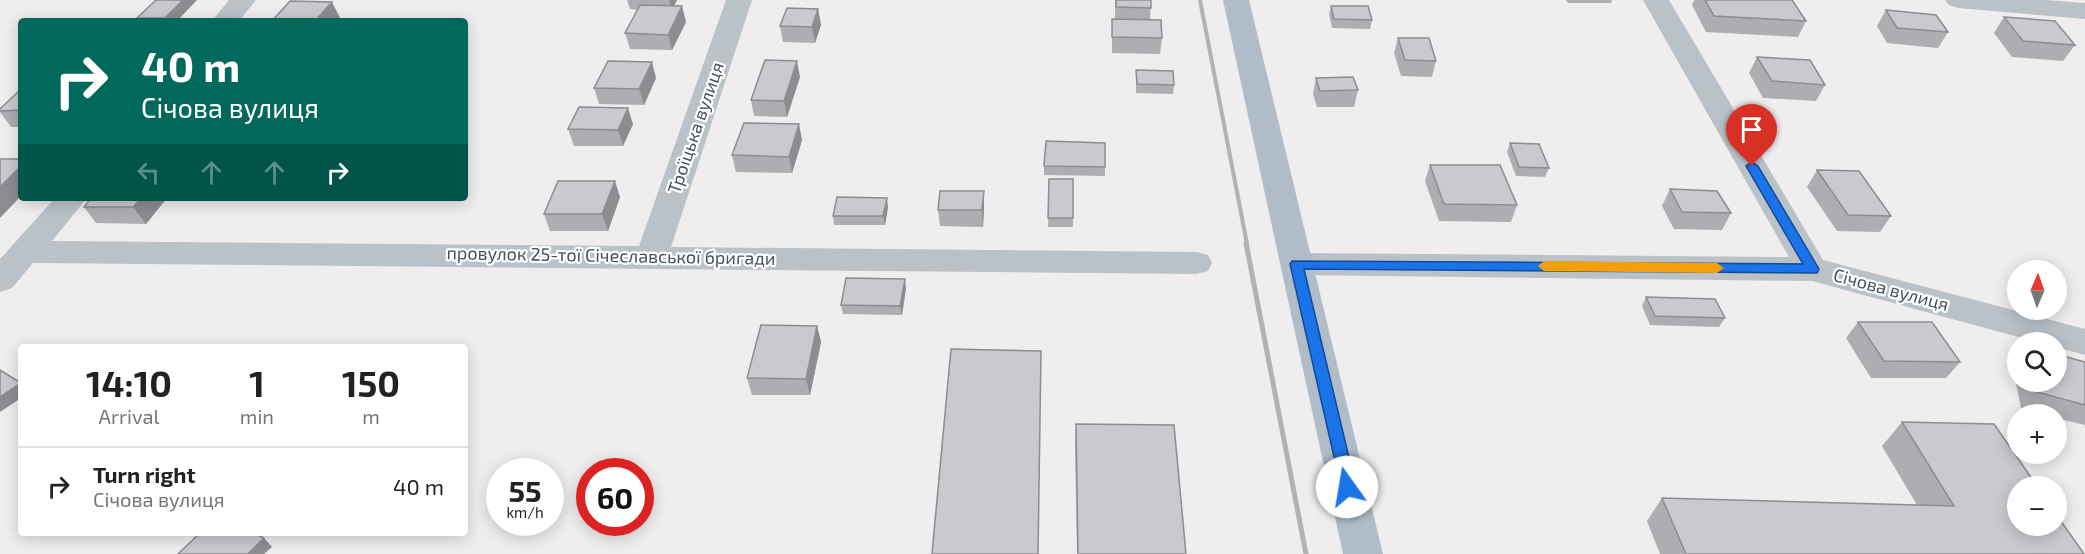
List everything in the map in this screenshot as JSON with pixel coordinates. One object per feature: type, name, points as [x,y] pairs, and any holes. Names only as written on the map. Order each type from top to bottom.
[{"type":"main road","points":[[1236,0],[1363,554]]},
{"type":"street","points":[[228,18],[243,0]]},
{"type":"street","name":"Троїцька вулиця","points":[[652,256],[739,0]]},
{"type":"street","points":[[1656,0],[1812,269]]},
{"type":"street","points":[[1958,0],[2085,11]]},
{"type":"street","points":[[0,280],[69,201]]},
{"type":"street","name":"провулок 25-тої Січеславської бригади","points":[[26,252],[652,256],[1196,263]]},
{"type":"street","name":"Січова вулиця","points":[[1297,264],[1812,269],[2085,342]]},
{"type":"building","points":[[156,0],[183,0],[165,18],[137,18]]},
{"type":"building","points":[[1116,0],[1151,0],[1151,8],[1116,7]]},
{"type":"building","points":[[1705,0],[1792,0],[1806,21],[1714,16]]},
{"type":"building","points":[[290,1],[332,2],[318,18],[275,18]]},
{"type":"building","points":[[640,5],[682,6],[668,35],[625,33]]},
{"type":"building","points":[[1331,6],[1368,6],[1372,20],[1334,19]]},
{"type":"building","points":[[787,8],[818,9],[812,27],[780,26]]},
{"type":"building","points":[[1886,10],[1936,15],[1948,32],[1897,28]]},
{"type":"building","points":[[2004,17],[2055,21],[2075,45],[2023,41]]},
{"type":"building","points":[[1112,19],[1161,20],[1162,38],[1112,37]]},
{"type":"building","points":[[1398,38],[1429,38],[1436,61],[1405,60]]},
{"type":"building","points":[[1757,57],[1810,60],[1825,85],[1772,81]]},
{"type":"building","points":[[765,60],[797,61],[784,101],[751,100]]},
{"type":"building","points":[[608,61],[652,62],[639,89],[594,88]]},
{"type":"building","points":[[1136,70],[1173,71],[1174,85],[1137,84]]},
{"type":"building","points":[[1353,77],[1358,90],[1320,91],[1316,78]]},
{"type":"building","points":[[18,92],[18,110],[0,111]]},
{"type":"building","points":[[579,107],[628,108],[618,130],[568,129]]},
{"type":"building","points":[[744,123],[799,124],[789,157],[732,155]]},
{"type":"building","points":[[1046,141],[1105,143],[1105,167],[1044,166]]},
{"type":"building","points":[[1510,143],[1539,144],[1549,168],[1519,167]]},
{"type":"building","points":[[0,159],[18,159],[18,169],[0,187]]},
{"type":"building","points":[[1430,165],[1500,165],[1517,205],[1444,204]]},
{"type":"building","points":[[1817,170],[1859,171],[1891,216],[1848,215]]},
{"type":"building","points":[[1049,179],[1073,179],[1073,218],[1048,218]]},
{"type":"building","points":[[558,181],[615,181],[602,214],[544,214]]},
{"type":"building","points":[[1670,189],[1717,191],[1731,213],[1682,212]]},
{"type":"building","points":[[940,191],[984,191],[982,210],[938,210]]},
{"type":"building","points":[[837,197],[887,198],[883,216],[833,216]]},
{"type":"building","points":[[89,201],[138,201],[133,207],[84,207]]},
{"type":"building","points":[[846,278],[905,279],[900,306],[841,305]]},
{"type":"building","points":[[1646,297],[1715,299],[1725,318],[1655,316]]},
{"type":"building","points":[[1858,322],[1932,322],[1960,362],[1884,361]]},
{"type":"building","points":[[761,325],[817,326],[806,379],[747,378]]},
{"type":"building","points":[[951,349],[1041,351],[1038,554],[932,554]]},
{"type":"building","points":[[2067,357],[2085,362],[2085,405],[2037,392],[2067,392]]},
{"type":"building","points":[[0,370],[18,381],[18,385],[0,397]]},
{"type":"building","points":[[1902,422],[1994,424],[2007,443],[2007,464],[2022,464],[2030,476],[2007,476],[2007,536],[2067,536],[2067,530],[2084,554],[1686,554],[1662,498],[1954,506]]},
{"type":"building","points":[[1076,424],[1174,425],[1186,554],[1078,554]]},
{"type":"building","points":[[197,536],[260,536],[264,538],[248,554],[178,554]]},
{"type":"railway","points":[[1200,0],[1247,244]]},
{"type":"railway","points":[[1246,243],[1306,554]]},
{"type":"slow traffic","points":[[1544,266],[1717,268]]},
{"type":"route","points":[[1347,487],[1297,264],[1812,269],[1752,166]]}]
